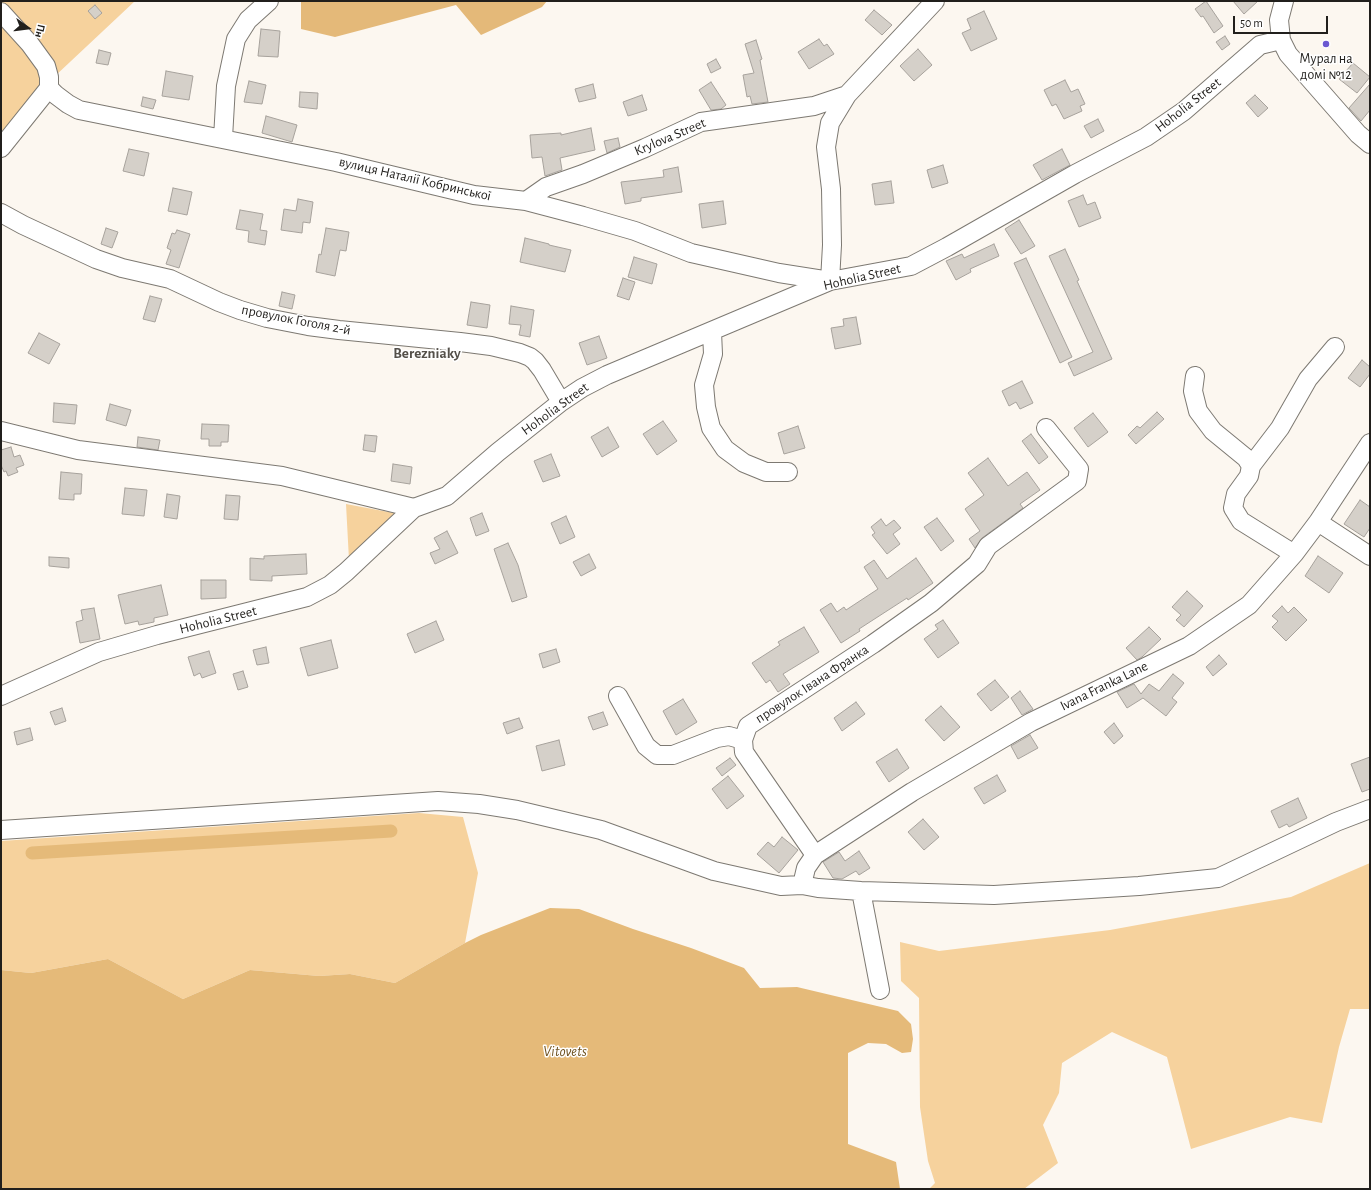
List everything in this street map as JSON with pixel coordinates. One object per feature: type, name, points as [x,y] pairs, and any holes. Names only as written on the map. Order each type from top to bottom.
[{"type":"street","points":[[222,138],[226,86],[236,39],[248,20],[270,1]]},
{"type":"street","name":"Krylova Street","points":[[830,281],[832,245],[832,189],[826,147],[830,123],[846,95],[935,1]]},
{"type":"street","points":[[1284,1],[1279,20],[1280,40],[1288,54],[1358,134],[1370,144]]},
{"type":"street","points":[[1,12],[30,44],[46,66],[49,77],[49,88],[1,148]]},
{"type":"street","name":"Hoholia Street","points":[[1,696],[99,652],[157,635],[307,597],[330,585],[346,572],[414,508],[447,496],[498,452],[561,402],[582,388],[607,375],[830,281],[911,266],[1075,174],[1146,138],[1184,111],[1260,45],[1280,40]]},
{"type":"street","name":"вулиця Наталії Кобринської","points":[[49,88],[68,104],[79,110],[336,162],[474,196],[526,201],[635,231],[691,253],[779,273],[830,281]]},
{"type":"street","name":"Krylova Street","points":[[526,201],[546,187],[583,174],[638,151],[701,122],[814,106],[846,95]]},
{"type":"street","name":"провулок Гоголя 2-й","points":[[1,213],[96,260],[122,268],[170,279],[219,302],[267,318],[308,326],[366,334],[491,346],[530,356],[542,370],[561,402]]},
{"type":"street","points":[[712,332],[713,354],[704,385],[706,407],[711,428],[725,449],[744,463],[766,472],[788,472]]},
{"type":"street","points":[[1294,554],[1241,521],[1233,508],[1236,494],[1249,476],[1251,466],[1280,428],[1308,379],[1335,347]]},
{"type":"street","points":[[1195,376],[1193,391],[1198,411],[1213,431],[1246,458],[1251,466]]},
{"type":"street","name":"провулок Івана Франка","points":[[743,740],[748,726],[873,644],[931,603],[977,564],[988,546],[1077,481],[1079,469],[1046,428]]},
{"type":"street","points":[[1,431],[78,450],[282,476],[414,508]]},
{"type":"street","name":"Ivana Franka Lane","points":[[802,885],[806,868],[816,855],[912,792],[1031,722],[1189,646],[1249,605],[1294,554],[1318,522],[1370,443]]},
{"type":"street","points":[[1318,522],[1370,556]]},
{"type":"street","points":[[618,696],[646,746],[657,755],[673,755],[716,738],[730,736],[743,740],[744,752],[816,855]]},
{"type":"street","points":[[1,830],[438,801],[458,802],[517,810],[601,830],[714,871],[781,886],[802,885],[818,888],[861,891],[994,895],[1139,886],[1218,878],[1336,822],[1370,809]]},
{"type":"street","points":[[861,891],[880,990]]},
{"type":"shaded area","points":[[1,1],[135,1],[38,92],[1,132]]},
{"type":"shaded area","points":[[301,1],[547,1],[542,7],[481,35],[456,5],[335,37],[301,29]]},
{"type":"shaded area","points":[[346,504],[399,514],[349,560]]},
{"type":"shaded area","points":[[419,813],[463,817],[478,873],[465,943],[395,983],[350,974],[319,976],[250,970],[183,999],[108,959],[31,973],[1,970],[1,841]]},
{"type":"shaded area","points":[[1370,863],[1370,1009],[1350,1009],[1339,1047],[1322,1123],[1290,1117],[1191,1149],[1167,1057],[1112,1032],[1062,1063],[1059,1093],[1043,1125],[1058,1163],[1024,1189],[929,1189],[935,1183],[928,1161],[920,1107],[919,998],[901,981],[900,942],[939,951],[1110,930],[1291,897]]},
{"type":"water","name":"Vitovets","points":[[550,908],[579,909],[744,968],[760,988],[797,987],[898,1011],[911,1024],[913,1039],[911,1052],[902,1053],[886,1044],[868,1043],[848,1053],[848,1144],[896,1162],[900,1189],[1,1189],[1,970],[31,973],[108,959],[183,999],[250,970],[319,976],[350,974],[395,983],[481,935]]},
{"type":"building","points":[[1206,1],[1223,26],[1214,33],[1203,16],[1201,17],[1195,9]]},
{"type":"building","points":[[1233,1],[1258,1],[1244,14]]},
{"type":"building","points":[[95,5],[102,13],[95,19],[88,11]]},
{"type":"building","points":[[874,10],[892,25],[882,35],[865,20]]},
{"type":"building","points":[[984,11],[997,39],[971,51],[962,33],[971,29],[967,19]]},
{"type":"building","points":[[261,29],[280,31],[278,57],[258,56]]},
{"type":"building","points":[[1225,36],[1230,44],[1222,50],[1216,42]]},
{"type":"building","points":[[819,39],[824,46],[827,44],[834,54],[809,69],[798,52]]},
{"type":"building","points":[[756,40],[762,59],[760,60],[768,102],[752,104],[750,96],[747,97],[743,75],[754,73],[745,44]]},
{"type":"building","points":[[918,49],[932,65],[914,81],[900,66]]},
{"type":"building","points":[[99,50],[111,53],[108,65],[96,63]]},
{"type":"building","points":[[716,59],[721,68],[711,73],[707,64]]},
{"type":"building","points":[[1353,63],[1370,77],[1357,93],[1339,79]]},
{"type":"building","points":[[166,71],[193,76],[189,100],[162,96]]},
{"type":"building","points":[[1065,80],[1071,92],[1078,89],[1085,104],[1080,106],[1082,111],[1064,119],[1056,104],[1052,106],[1044,90]]},
{"type":"building","points":[[249,81],[266,85],[262,104],[244,102]]},
{"type":"building","points":[[711,82],[726,105],[721,109],[711,110],[699,90]]},
{"type":"building","points":[[593,84],[596,98],[579,102],[575,89]]},
{"type":"building","points":[[1370,84],[1370,110],[1361,121],[1349,108]]},
{"type":"building","points":[[300,92],[318,93],[317,109],[299,107]]},
{"type":"building","points":[[642,95],[647,110],[628,116],[623,102]]},
{"type":"building","points":[[1255,95],[1268,108],[1258,117],[1246,103]]},
{"type":"building","points":[[143,97],[156,100],[153,109],[141,106]]},
{"type":"building","points":[[266,116],[297,125],[292,142],[262,133]]},
{"type":"building","points":[[1098,119],[1104,131],[1091,138],[1084,126]]},
{"type":"building","points":[[591,128],[595,150],[560,158],[562,170],[545,176],[542,157],[532,158],[530,135],[561,133],[561,135]]},
{"type":"building","points":[[618,138],[620,147],[607,153],[604,141]]},
{"type":"building","points":[[129,149],[149,153],[144,176],[123,171]]},
{"type":"building","points":[[1062,149],[1070,165],[1042,180],[1033,165]]},
{"type":"building","points":[[943,165],[948,183],[932,188],[927,170]]},
{"type":"building","points":[[678,167],[682,192],[641,198],[641,201],[625,204],[621,182],[664,177],[663,170]]},
{"type":"building","points":[[891,181],[894,203],[875,205],[872,184]]},
{"type":"building","points":[[173,188],[192,192],[187,215],[168,211]]},
{"type":"building","points":[[1083,195],[1087,205],[1095,202],[1101,218],[1079,227],[1068,201]]},
{"type":"building","points":[[298,199],[313,202],[310,223],[303,222],[302,233],[281,230],[284,209],[296,211]]},
{"type":"building","points":[[723,201],[726,224],[702,228],[699,204]]},
{"type":"building","points":[[240,210],[263,214],[260,230],[267,231],[265,245],[248,242],[249,231],[236,229]]},
{"type":"building","points":[[1019,220],[1035,246],[1021,254],[1005,229]]},
{"type":"building","points":[[106,228],[118,232],[112,248],[101,244]]},
{"type":"building","points":[[326,228],[349,232],[346,251],[340,250],[335,276],[316,272]]},
{"type":"building","points":[[177,230],[190,234],[179,268],[166,264],[171,250],[167,248],[172,233],[175,234]]},
{"type":"building","points":[[525,238],[571,250],[565,272],[520,262]]},
{"type":"building","points":[[994,244],[999,256],[970,269],[971,272],[956,280],[946,261],[962,254],[964,258]]},
{"type":"building","points":[[1065,249],[1079,280],[1077,281],[1112,359],[1074,376],[1068,363],[1093,352],[1049,256]]},
{"type":"building","points":[[634,257],[657,264],[652,284],[628,277]]},
{"type":"building","points":[[1026,258],[1072,357],[1060,363],[1014,263]]},
{"type":"building","points":[[623,278],[635,282],[629,300],[617,296]]},
{"type":"building","points":[[282,292],[295,295],[292,309],[279,306]]},
{"type":"building","points":[[150,296],[162,299],[155,322],[143,319]]},
{"type":"building","points":[[471,302],[490,305],[487,328],[467,325]]},
{"type":"building","points":[[511,306],[534,310],[530,337],[519,335],[521,325],[509,324]]},
{"type":"building","points":[[856,317],[861,344],[835,349],[831,328],[844,326],[843,319]]},
{"type":"building","points":[[39,333],[60,344],[49,364],[28,353]]},
{"type":"building","points":[[599,336],[607,358],[587,365],[579,343]]},
{"type":"building","points":[[1362,360],[1370,367],[1370,374],[1360,387],[1348,378]]},
{"type":"building","points":[[1022,381],[1033,403],[1020,409],[1016,402],[1009,406],[1002,391]]},
{"type":"building","points":[[54,403],[77,405],[75,424],[53,422]]},
{"type":"building","points":[[110,404],[131,410],[126,426],[106,420]]},
{"type":"building","points":[[1157,412],[1164,419],[1136,444],[1128,435],[1137,426],[1140,428]]},
{"type":"building","points":[[1093,413],[1108,432],[1088,447],[1074,428]]},
{"type":"building","points":[[663,421],[677,441],[657,455],[643,434]]},
{"type":"building","points":[[202,424],[229,425],[228,442],[221,442],[221,446],[209,446],[209,439],[201,439]]},
{"type":"building","points":[[798,426],[805,448],[784,454],[778,433]]},
{"type":"building","points":[[608,427],[619,447],[602,457],[591,437]]},
{"type":"building","points":[[1031,434],[1048,457],[1039,464],[1022,441]]},
{"type":"building","points":[[365,435],[377,436],[375,452],[363,450]]},
{"type":"building","points":[[138,437],[160,440],[158,450],[137,447]]},
{"type":"building","points":[[11,447],[14,457],[20,455],[24,465],[16,468],[18,472],[8,476],[6,471],[4,472],[1,465],[1,450]]},
{"type":"building","points":[[551,454],[560,476],[543,482],[534,461]]},
{"type":"building","points":[[988,458],[1008,486],[1027,472],[1040,490],[1020,504],[1023,508],[982,538],[975,548],[969,539],[980,531],[965,509],[984,495],[968,473]]},
{"type":"building","points":[[393,464],[412,467],[410,484],[391,481]]},
{"type":"building","points":[[61,472],[82,474],[81,494],[74,494],[74,500],[59,499]]},
{"type":"building","points":[[125,488],[147,490],[144,516],[122,514]]},
{"type":"building","points":[[167,494],[180,496],[177,519],[164,517]]},
{"type":"building","points":[[226,495],[240,496],[238,520],[224,519]]},
{"type":"building","points":[[1360,500],[1370,507],[1370,528],[1364,537],[1344,524]]},
{"type":"building","points":[[482,513],[489,531],[476,536],[470,518]]},
{"type":"building","points":[[566,516],[575,537],[560,544],[551,523]]},
{"type":"building","points":[[937,518],[954,541],[941,551],[924,527]]},
{"type":"building","points":[[881,519],[886,526],[894,520],[901,528],[893,534],[900,544],[887,554],[872,535],[875,533],[871,527]]},
{"type":"building","points":[[447,531],[458,553],[435,564],[430,553],[440,549],[434,538]]},
{"type":"building","points":[[508,543],[518,565],[527,597],[512,602],[494,549]]},
{"type":"building","points":[[306,554],[307,574],[272,576],[272,581],[250,580],[250,558],[264,559],[264,556]]},
{"type":"building","points":[[589,554],[596,568],[581,576],[573,562]]},
{"type":"building","points":[[1318,556],[1343,573],[1329,593],[1305,576]]},
{"type":"building","points":[[49,557],[69,558],[69,568],[49,566]]},
{"type":"building","points":[[916,558],[933,583],[908,600],[907,598],[859,629],[860,631],[841,643],[820,610],[831,603],[837,612],[844,607],[846,610],[878,589],[864,567],[874,560],[887,579]]},
{"type":"building","points":[[201,580],[226,580],[226,598],[201,599]]},
{"type":"building","points":[[161,585],[168,615],[154,618],[154,622],[139,625],[138,621],[125,624],[118,595]]},
{"type":"building","points":[[1187,591],[1203,606],[1184,627],[1176,620],[1181,615],[1172,607]]},
{"type":"building","points":[[1282,606],[1288,613],[1294,607],[1307,620],[1286,641],[1272,627],[1278,621],[1272,616]]},
{"type":"building","points":[[94,608],[100,639],[80,643],[76,622],[83,620],[81,610]]},
{"type":"building","points":[[943,620],[959,643],[938,658],[924,639],[938,629],[935,625]]},
{"type":"building","points":[[436,621],[444,640],[415,653],[407,634]]},
{"type":"building","points":[[804,627],[819,652],[783,674],[790,684],[778,692],[770,680],[766,683],[752,663],[780,645],[778,642]]},
{"type":"building","points":[[1149,627],[1161,639],[1137,660],[1126,648]]},
{"type":"building","points":[[331,640],[338,668],[308,676],[300,648]]},
{"type":"building","points":[[266,647],[269,663],[257,665],[253,650]]},
{"type":"building","points":[[556,649],[560,662],[543,668],[539,654]]},
{"type":"building","points":[[209,651],[216,673],[202,678],[200,673],[194,676],[188,657]]},
{"type":"building","points":[[1219,655],[1227,664],[1213,676],[1206,667]]},
{"type":"building","points":[[243,671],[248,687],[238,690],[233,674]]},
{"type":"building","points":[[1173,674],[1184,683],[1172,698],[1177,702],[1166,716],[1143,698],[1127,708],[1117,692],[1134,684],[1141,694],[1149,684],[1159,691]]},
{"type":"building","points":[[995,680],[1009,697],[991,711],[977,694]]},
{"type":"building","points":[[1020,691],[1033,709],[1022,715],[1011,698]]},
{"type":"building","points":[[683,699],[697,722],[676,735],[663,711]]},
{"type":"building","points":[[856,702],[865,714],[842,731],[834,718]]},
{"type":"building","points":[[941,706],[960,727],[944,741],[925,720]]},
{"type":"building","points":[[62,708],[66,721],[55,725],[50,712]]},
{"type":"building","points":[[603,712],[608,725],[593,730],[588,717]]},
{"type":"building","points":[[519,718],[523,728],[507,734],[503,723]]},
{"type":"building","points":[[1114,723],[1123,736],[1114,744],[1104,732]]},
{"type":"building","points":[[30,728],[33,740],[17,745],[14,732]]},
{"type":"building","points":[[1030,735],[1038,748],[1018,759],[1011,746]]},
{"type":"building","points":[[559,740],[565,765],[542,771],[536,746]]},
{"type":"building","points":[[897,749],[909,768],[889,782],[876,762]]},
{"type":"building","points":[[1370,757],[1370,789],[1362,792],[1351,764]]},
{"type":"building","points":[[730,758],[736,765],[722,776],[716,768]]},
{"type":"building","points":[[997,775],[1006,791],[984,804],[974,788]]},
{"type":"building","points":[[728,776],[744,796],[727,809],[712,789]]},
{"type":"building","points":[[1298,798],[1307,818],[1289,827],[1287,824],[1279,828],[1271,811]]},
{"type":"building","points":[[923,819],[939,837],[924,850],[908,832]]},
{"type":"building","points":[[782,837],[798,850],[779,873],[757,854],[768,842],[774,847]]},
{"type":"building","points":[[859,851],[870,868],[859,875],[856,871],[842,879],[833,878],[823,862],[839,852],[845,861]]},
{"type":"waterway","points":[[32,853],[391,831]]},
{"type":"place","name":"Мурал на домі №12","points":[[1326,44]]},
{"type":"district","name":"Berezniaky","points":[[427,353]]}]
